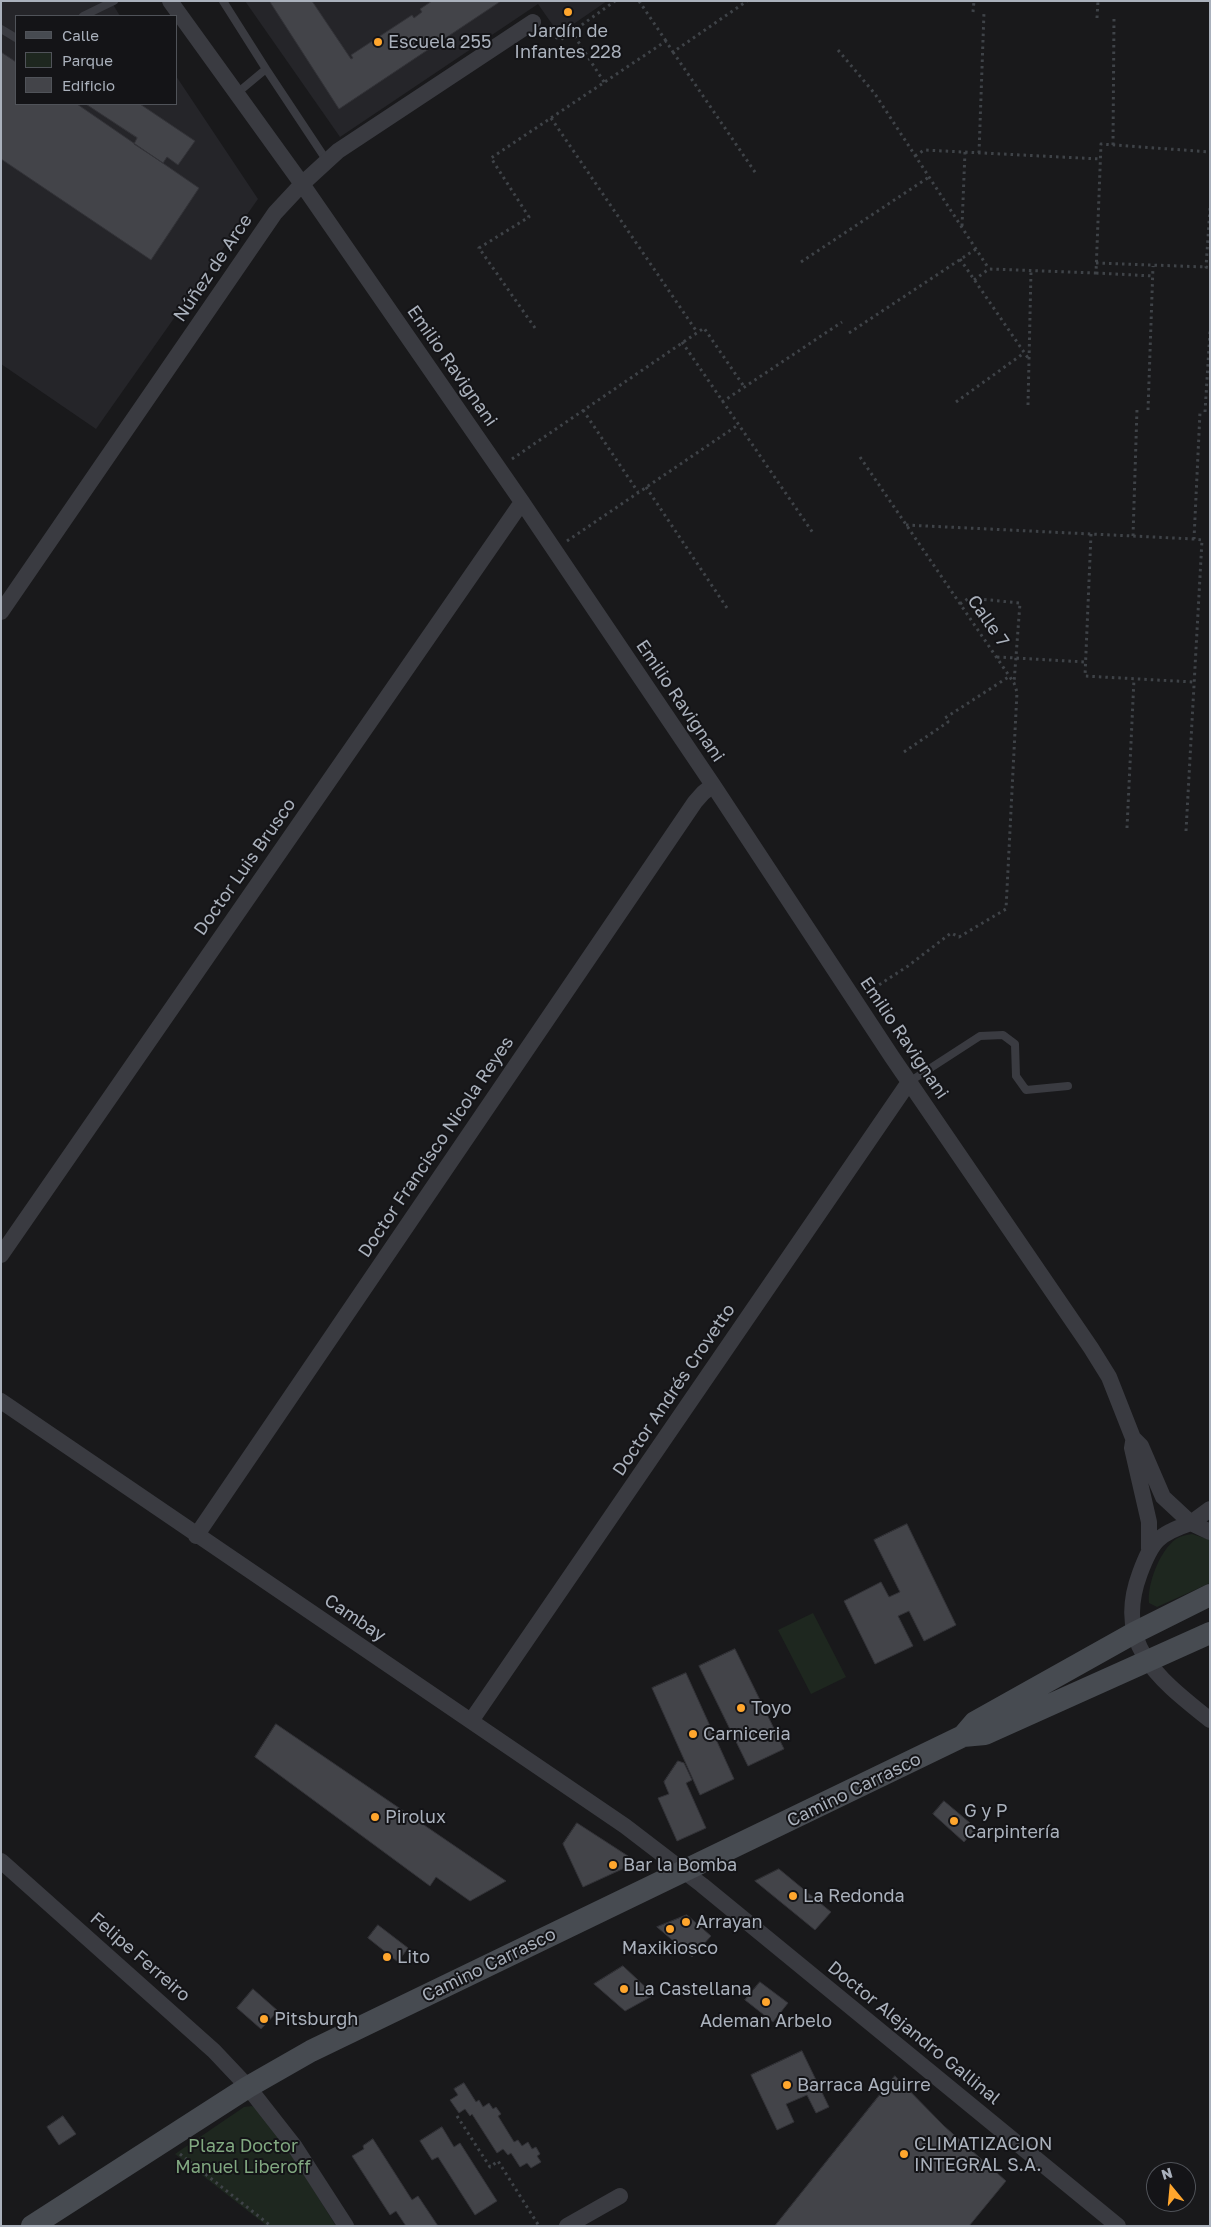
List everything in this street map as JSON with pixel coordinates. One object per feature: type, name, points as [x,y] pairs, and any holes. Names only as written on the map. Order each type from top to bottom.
[{"type":"main road","name":"Camino Carrasco","points":[[963,1736],[975,1722],[1134,1633],[1210,1595]]},
{"type":"main road","points":[[1147,1659],[1210,1617]]},
{"type":"main road","name":"Camino Carrasco","points":[[32,2226],[248,2087],[320,2047],[963,1736],[985,1734],[1147,1659],[1210,1633]]},
{"type":"street","name":"Emilio Ravignani","points":[[170,1],[302,184],[499,468],[713,785],[909,1082],[1095,1355],[1109,1377],[1133,1438],[1140,1446],[1162,1497],[1191,1523],[1210,1532]]},
{"type":"street","name":"Núñez de Arce","points":[[1,612],[275,213],[327,161],[402,108],[533,22]]},
{"type":"street","name":"Doctor Luis Brusco","points":[[1,1255],[522,502]]},
{"type":"street","name":"Doctor Francisco Nicola Reyes","points":[[196,1536],[695,802],[713,785]]},
{"type":"street","name":"Doctor Andrés Crovetto","points":[[472,1720],[909,1082]]},
{"type":"street","name":"Cambay","points":[[1,1401],[196,1536],[472,1720],[625,1826],[684,1872]]},
{"type":"street","name":"Emilio Ravignani","points":[[1133,1438],[1132,1448],[1149,1522],[1149,1549],[1133,1590],[1131,1620],[1134,1633],[1138,1645],[1165,1684],[1210,1720]]},
{"type":"street","points":[[1149,1549],[1174,1529],[1191,1523],[1210,1509]]},
{"type":"street","name":"Felipe Ferreiro","points":[[1,1861],[200,2037],[248,2087],[295,2147],[346,2226]]},
{"type":"street","name":"Doctor Alejandro Gallinal","points":[[684,1872],[1118,2226]]},
{"type":"street","points":[[567,2226],[620,2196]]},
{"type":"lane","points":[[85,15],[114,1]]},
{"type":"lane","points":[[223,1],[327,161]]},
{"type":"lane","points":[[1,29],[15,37]]},
{"type":"lane","points":[[236,94],[266,69]]},
{"type":"lane","points":[[909,1082],[980,1036],[1003,1035],[1015,1044],[1016,1076],[1026,1090],[1068,1086]]},
{"type":"path","points":[[533,22],[560,40],[615,1]]},
{"type":"path","points":[[639,1],[757,175]]},
{"type":"path","points":[[673,52],[747,1]]},
{"type":"path","points":[[973,12],[974,1]]},
{"type":"path","points":[[1098,1],[1098,18]]},
{"type":"path","points":[[979,153],[984,12]]},
{"type":"path","points":[[1113,145],[1114,18]]},
{"type":"path","points":[[572,32],[604,82]]},
{"type":"path","points":[[535,328],[479,248],[529,217],[491,158],[666,42]]},
{"type":"path","points":[[838,50],[875,94],[989,269]]},
{"type":"path","points":[[551,118],[697,332]]},
{"type":"path","points":[[1096,273],[1101,144],[1210,152]]},
{"type":"path","points":[[915,156],[924,150],[1100,159]]},
{"type":"path","points":[[962,228],[965,152]]},
{"type":"path","points":[[801,262],[928,177]]},
{"type":"path","points":[[1096,263],[1208,267],[1210,208]]},
{"type":"path","points":[[850,333],[976,249]]},
{"type":"path","points":[[960,259],[1028,358]]},
{"type":"path","points":[[1148,410],[1153,266]]},
{"type":"path","points":[[974,280],[989,269],[1153,276]]},
{"type":"path","points":[[1028,405],[1031,271]]},
{"type":"path","points":[[722,402],[842,322]]},
{"type":"path","points":[[499,468],[704,328],[745,388]]},
{"type":"path","points":[[1205,412],[1210,331]]},
{"type":"path","points":[[682,342],[813,533]]},
{"type":"path","points":[[956,402],[1024,353]]},
{"type":"path","points":[[1133,536],[1137,409]]},
{"type":"path","points":[[583,410],[638,492]]},
{"type":"path","points":[[1194,539],[1200,412]]},
{"type":"path","points":[[554,549],[738,425]]},
{"type":"path","name":"Calle 7","points":[[855,1000],[908,966],[951,933],[960,937],[1006,909],[1017,692],[1010,676],[860,457]]},
{"type":"path","points":[[646,487],[729,611]]},
{"type":"path","points":[[906,525],[1202,540],[1186,831]]},
{"type":"path","points":[[1091,534],[1085,676],[1193,682]]},
{"type":"path","points":[[960,604],[969,598],[1020,603],[1014,683]]},
{"type":"path","points":[[997,657],[1086,662]]},
{"type":"path","points":[[904,752],[948,722],[946,718],[1010,676]]},
{"type":"path","points":[[1127,828],[1134,679]]},
{"type":"path","points":[[457,2116],[490,2167],[498,2161],[539,2226]]},
{"type":"path","points":[[164,2142],[271,2226]]},
{"type":"shaded area","points":[[1,1],[111,1],[119,15],[15,15],[15,105],[178,105],[178,79],[258,199],[96,429],[1,364]]},
{"type":"shaded area","name":"Escuela 255","points":[[245,1],[607,1],[559,34],[538,4],[340,137]]},
{"type":"green space","points":[[1192,1534],[1210,1540],[1210,1583],[1157,1607],[1149,1603],[1152,1577],[1160,1559],[1170,1544],[1176,1539]]},
{"type":"green space","points":[[813,1613],[846,1677],[811,1694],[778,1630]]},
{"type":"green space","name":"Plaza Doctor Manuel Liberoff","points":[[252,2106],[258,2109],[298,2165],[336,2226],[267,2226],[175,2154],[244,2107]]},
{"type":"building","points":[[312,1],[351,59],[353,58],[351,55],[412,15],[414,18],[422,12],[420,9],[432,1],[501,1],[339,109],[270,2]]},
{"type":"building","points":[[1,52],[15,61],[15,105],[78,105],[199,188],[151,260],[1,159]]},
{"type":"building","points":[[88,105],[141,105],[195,141],[178,165],[167,157],[163,163],[134,144],[137,138]]},
{"type":"building","points":[[907,1524],[956,1625],[924,1641],[909,1611],[898,1616],[913,1646],[875,1664],[844,1601],[881,1582],[889,1597],[900,1592],[874,1540]]},
{"type":"building","name":"Toyo","points":[[735,1649],[784,1749],[748,1766],[699,1666]]},
{"type":"building","name":"Carniceria","points":[[686,1673],[734,1779],[700,1795],[652,1688]]},
{"type":"building","name":"Pirolux","points":[[276,1724],[506,1881],[470,1901],[436,1877],[430,1886],[255,1757]]},
{"type":"building","points":[[678,1761],[684,1763],[692,1780],[686,1783],[706,1828],[677,1841],[658,1798],[669,1794],[664,1782]]},
{"type":"building","name":"G y P Carpintería","points":[[944,1801],[976,1828],[964,1842],[933,1814]]},
{"type":"building","points":[[577,1823],[631,1858],[631,1865],[583,1887],[563,1844]]},
{"type":"building","name":"La Redonda","points":[[779,1869],[831,1912],[815,1930],[755,1881]]},
{"type":"building","points":[[687,1915],[711,1936],[692,1957],[657,1927]]},
{"type":"building","points":[[378,1925],[408,1948],[398,1962],[368,1938]]},
{"type":"building","name":"La Castellana","points":[[623,1966],[654,1995],[625,2011],[594,1984]]},
{"type":"building","name":"Ademan Arbelo","points":[[760,1982],[788,2003],[773,2022],[745,2000]]},
{"type":"building","points":[[253,1989],[278,2011],[261,2029],[237,2008]]},
{"type":"building","name":"Barraca Aguirre","points":[[802,2051],[829,2107],[816,2113],[807,2095],[786,2104],[794,2122],[777,2130],[751,2075]]},
{"type":"building","name":"CLIMATIZACION INTEGRAL S.A.","points":[[895,2076],[944,2126],[1006,2181],[969,2226],[775,2226]]},
{"type":"building","points":[[464,2083],[476,2102],[479,2100],[483,2107],[489,2103],[493,2109],[496,2107],[501,2114],[498,2116],[514,2142],[518,2140],[522,2146],[528,2142],[532,2149],[536,2147],[540,2154],[537,2156],[541,2162],[531,2168],[527,2163],[520,2167],[511,2153],[508,2155],[503,2149],[497,2153],[472,2114],[470,2116],[465,2109],[459,2113],[450,2100],[458,2095],[454,2089]]},
{"type":"building","points":[[63,2116],[76,2134],[59,2145],[47,2127]]},
{"type":"building","points":[[442,2127],[454,2147],[460,2143],[497,2201],[475,2215],[438,2157],[432,2160],[420,2141]]},
{"type":"building","points":[[373,2139],[412,2200],[418,2196],[438,2226],[406,2226],[396,2211],[390,2215],[352,2156],[364,2149],[363,2146]]},
{"type":"place","name":"Jardín de Infantes 228","points":[[568,12]]},
{"type":"place","name":"Escuela 255","points":[[378,42]]},
{"type":"place","name":"Toyo","points":[[741,1708]]},
{"type":"place","name":"Carniceria","points":[[693,1734]]},
{"type":"place","name":"Pirolux","points":[[375,1817]]},
{"type":"place","name":"G y P Carpintería","points":[[954,1821]]},
{"type":"place","name":"Bar la Bomba","points":[[613,1865]]},
{"type":"place","name":"La Redonda","points":[[793,1896]]},
{"type":"place","name":"Arrayan","points":[[686,1922]]},
{"type":"place","name":"Maxikiosco","points":[[670,1929]]},
{"type":"place","name":"Lito","points":[[387,1957]]},
{"type":"place","name":"La Castellana","points":[[624,1989]]},
{"type":"place","name":"Ademan Arbelo","points":[[766,2002]]},
{"type":"place","name":"Pitsburgh","points":[[264,2019]]},
{"type":"place","name":"Barraca Aguirre","points":[[787,2085]]},
{"type":"place","name":"CLIMATIZACION INTEGRAL S.A.","points":[[904,2154]]}]
